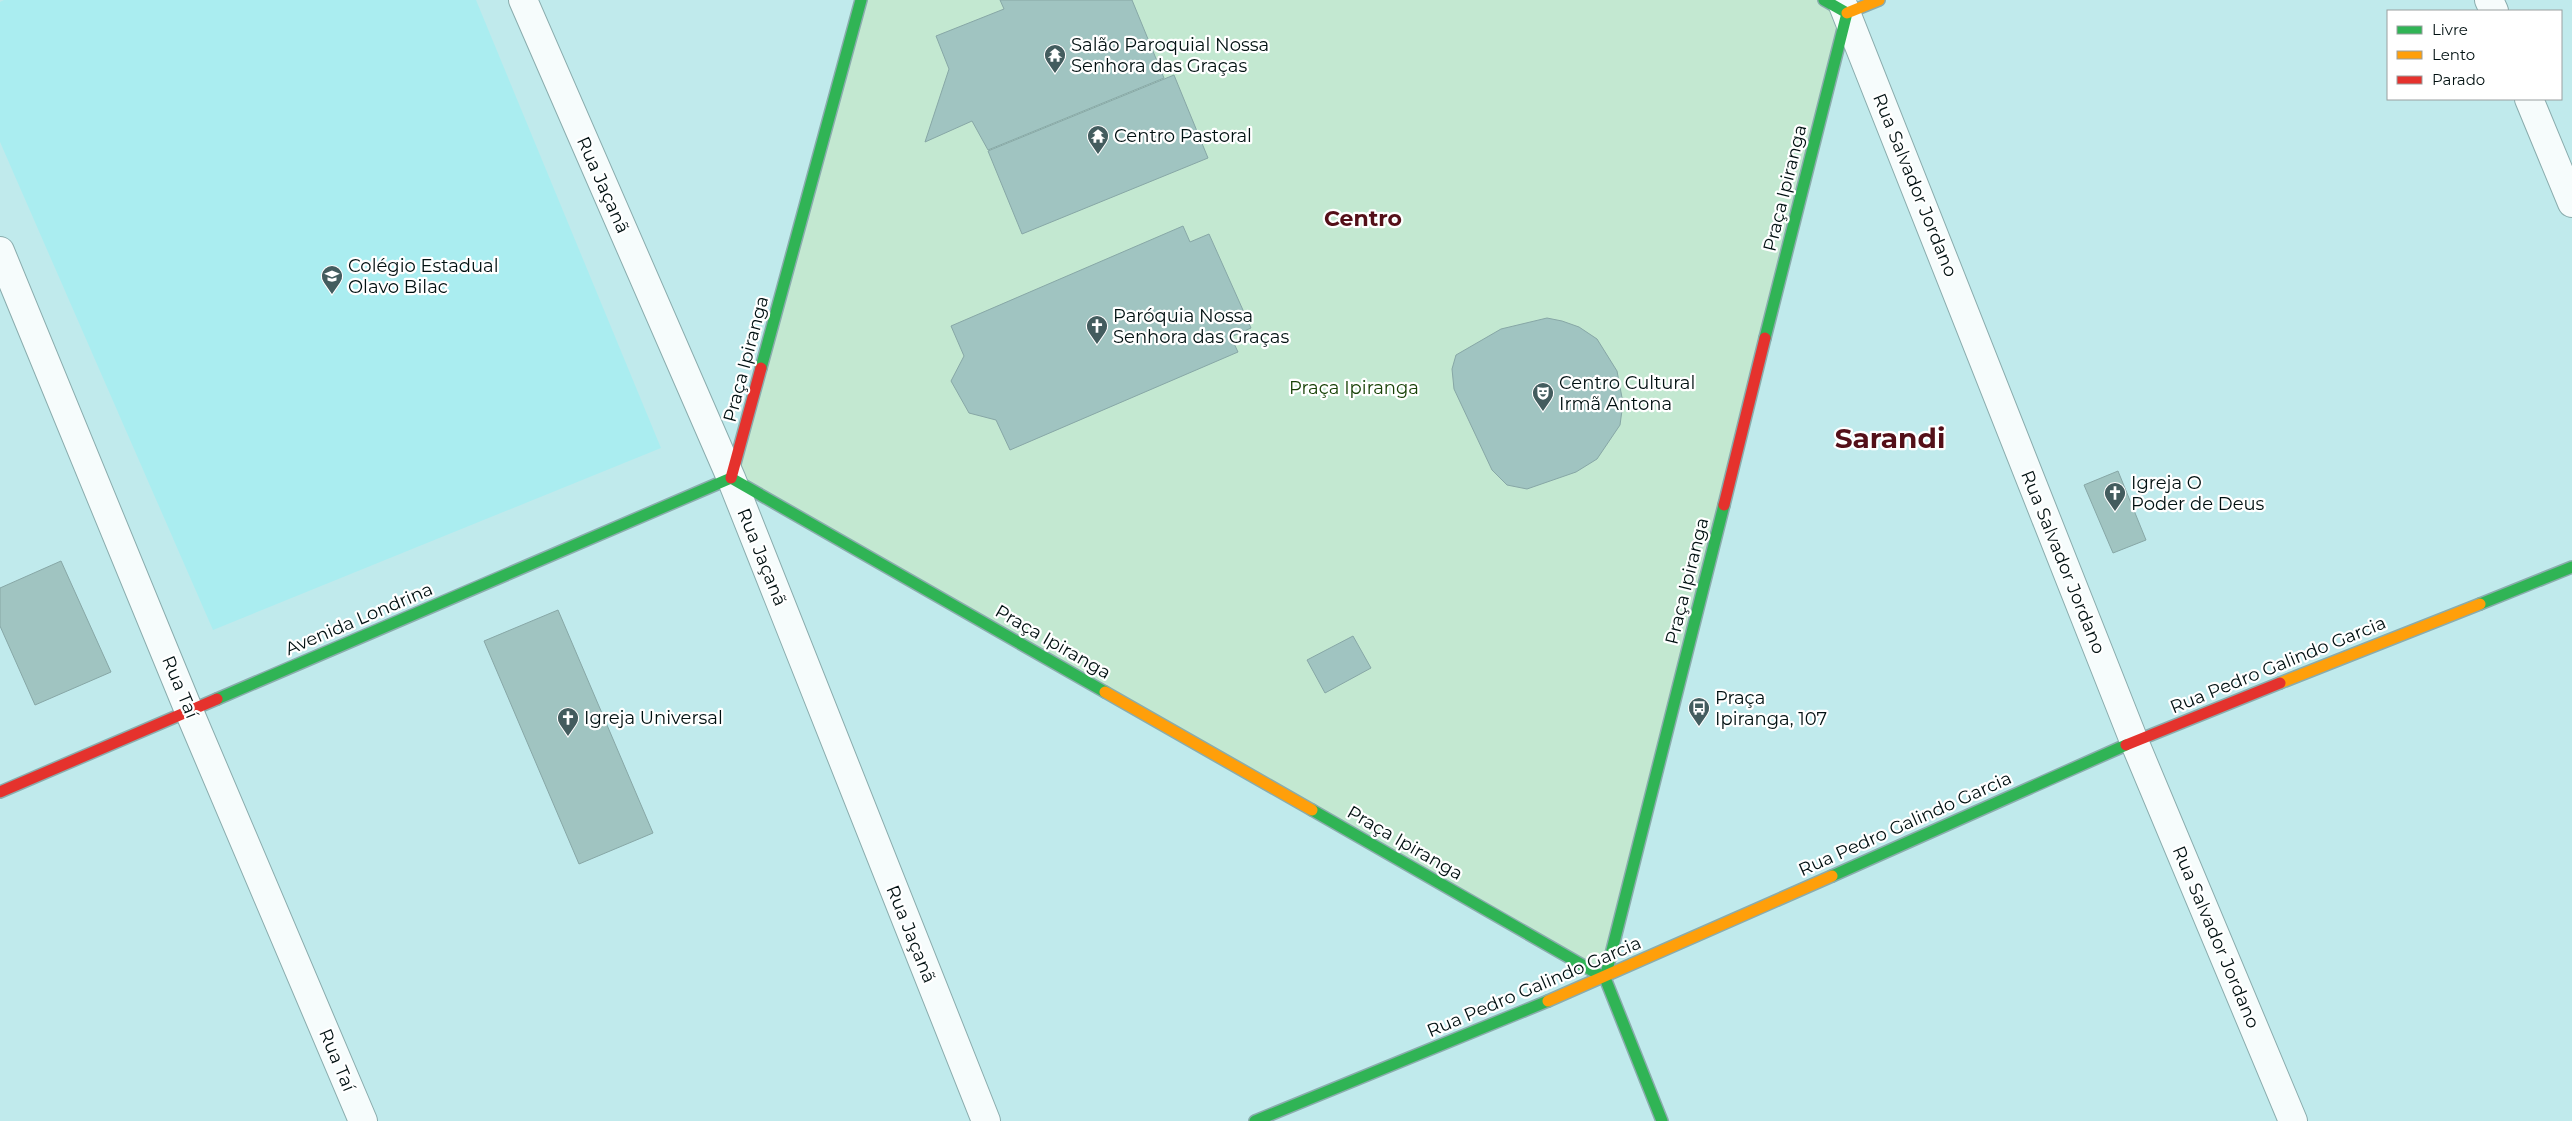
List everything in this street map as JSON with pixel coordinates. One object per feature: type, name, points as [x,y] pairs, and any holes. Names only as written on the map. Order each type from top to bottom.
[{"type":"street","name":"Rua Jaçanã","points":[[523,0],[731,478],[986,1121]]},
{"type":"street","name":"Praça Ipiranga","points":[[861,0],[731,478],[1604,978],[1844,7]]},
{"type":"street","points":[[1824,0],[1844,7],[1879,0]]},
{"type":"street","name":"Rua Salvador Jordano","points":[[1844,7],[2134,741],[2292,1121]]},
{"type":"street","points":[[2529,100],[2572,203]]},
{"type":"street","name":"Rua Taí","points":[[0,251],[190,711],[363,1121]]},
{"type":"street","name":"Avenida Londrina","points":[[0,792],[731,478]]},
{"type":"street","name":"Rua Pedro Galindo Garcia","points":[[1255,1121],[1604,978],[2134,741],[2572,567]]},
{"type":"street","points":[[1604,978],[1662,1121]]},
{"type":"shaded area","name":"Colégio Estadual Olavo Bilac","points":[[4,0],[476,0],[661,448],[213,630],[0,142],[0,2]]},
{"type":"green space","name":"Praça Ipiranga","points":[[861,0],[1824,0],[1847,13],[1605,978],[731,478]]},
{"type":"building","name":"Salão Paroquial Nossa Senhora das Graças","points":[[1000,0],[1132,0],[1164,78],[988,150],[972,121],[925,142],[949,69],[936,36],[1004,9]]},
{"type":"building","name":"Centro Pastoral","points":[[1174,75],[1208,158],[1022,234],[988,151]]},
{"type":"building","name":"Paróquia Nossa Senhora das Graças","points":[[1183,226],[1190,242],[1209,234],[1251,328],[1231,337],[1238,352],[1010,450],[996,420],[969,413],[951,381],[964,356],[951,326]]},
{"type":"building","name":"Centro Cultural Irmã Antona","points":[[1547,318],[1579,327],[1597,339],[1617,371],[1623,403],[1620,425],[1597,459],[1576,472],[1527,489],[1507,485],[1492,470],[1454,389],[1452,369],[1456,355],[1501,329]]},
{"type":"building","name":"Igreja O Poder de Deus","points":[[2118,471],[2146,540],[2113,553],[2084,485]]},
{"type":"building","points":[[61,561],[111,672],[35,705],[0,626],[0,588]]},
{"type":"building","name":"Igreja Universal","points":[[558,610],[653,833],[579,864],[484,641]]},
{"type":"building","points":[[1353,636],[1371,668],[1325,693],[1307,660]]},
{"type":"traffic: fast","points":[[761,368],[861,0]]},
{"type":"traffic: fast","points":[[1824,0],[1847,13]]},
{"type":"traffic: fast","points":[[1765,338],[1847,13]]},
{"type":"traffic: fast","points":[[731,478],[1105,692]]},
{"type":"traffic: fast","points":[[217,699],[731,478]]},
{"type":"traffic: fast","points":[[1605,978],[1724,505]]},
{"type":"traffic: fast","points":[[2480,604],[2572,567]]},
{"type":"traffic: fast","points":[[1832,876],[2126,745]]},
{"type":"traffic: fast","points":[[1312,810],[1605,978]]},
{"type":"traffic: fast","points":[[1605,978],[1662,1121]]},
{"type":"traffic: fast","points":[[1255,1121],[1548,1001]]},
{"type":"traffic: slow","points":[[1847,13],[1879,0]]},
{"type":"traffic: slow","points":[[2280,683],[2480,604]]},
{"type":"traffic: slow","points":[[1105,692],[1312,810]]},
{"type":"traffic: slow","points":[[1548,1001],[1832,876]]},
{"type":"traffic: jam","points":[[1724,505],[1765,338]]},
{"type":"traffic: jam","points":[[731,478],[761,368]]},
{"type":"traffic: jam","points":[[2126,745],[2280,683]]},
{"type":"traffic: jam","points":[[0,792],[217,699]]},
{"type":"place","name":"Salão Paroquial Nossa Senhora das Graças","points":[[1055,74]]},
{"type":"place","name":"Centro Pastoral","points":[[1098,155]]},
{"type":"place","name":"Colégio Estadual Olavo Bilac","points":[[332,295]]},
{"type":"place","name":"Paróquia Nossa Senhora das Graças","points":[[1097,345]]},
{"type":"place","name":"Centro Cultural Irmã Antona","points":[[1543,412]]},
{"type":"place","name":"Igreja O Poder de Deus","points":[[2115,512]]},
{"type":"place","name":"Praça Ipiranga, 107","points":[[1699,727]]},
{"type":"place","name":"Igreja Universal","points":[[568,737]]},
{"type":"district","name":"Centro","points":[[1363,218]]},
{"type":"district","name":"Sarandi","points":[[1890,438]]}]
